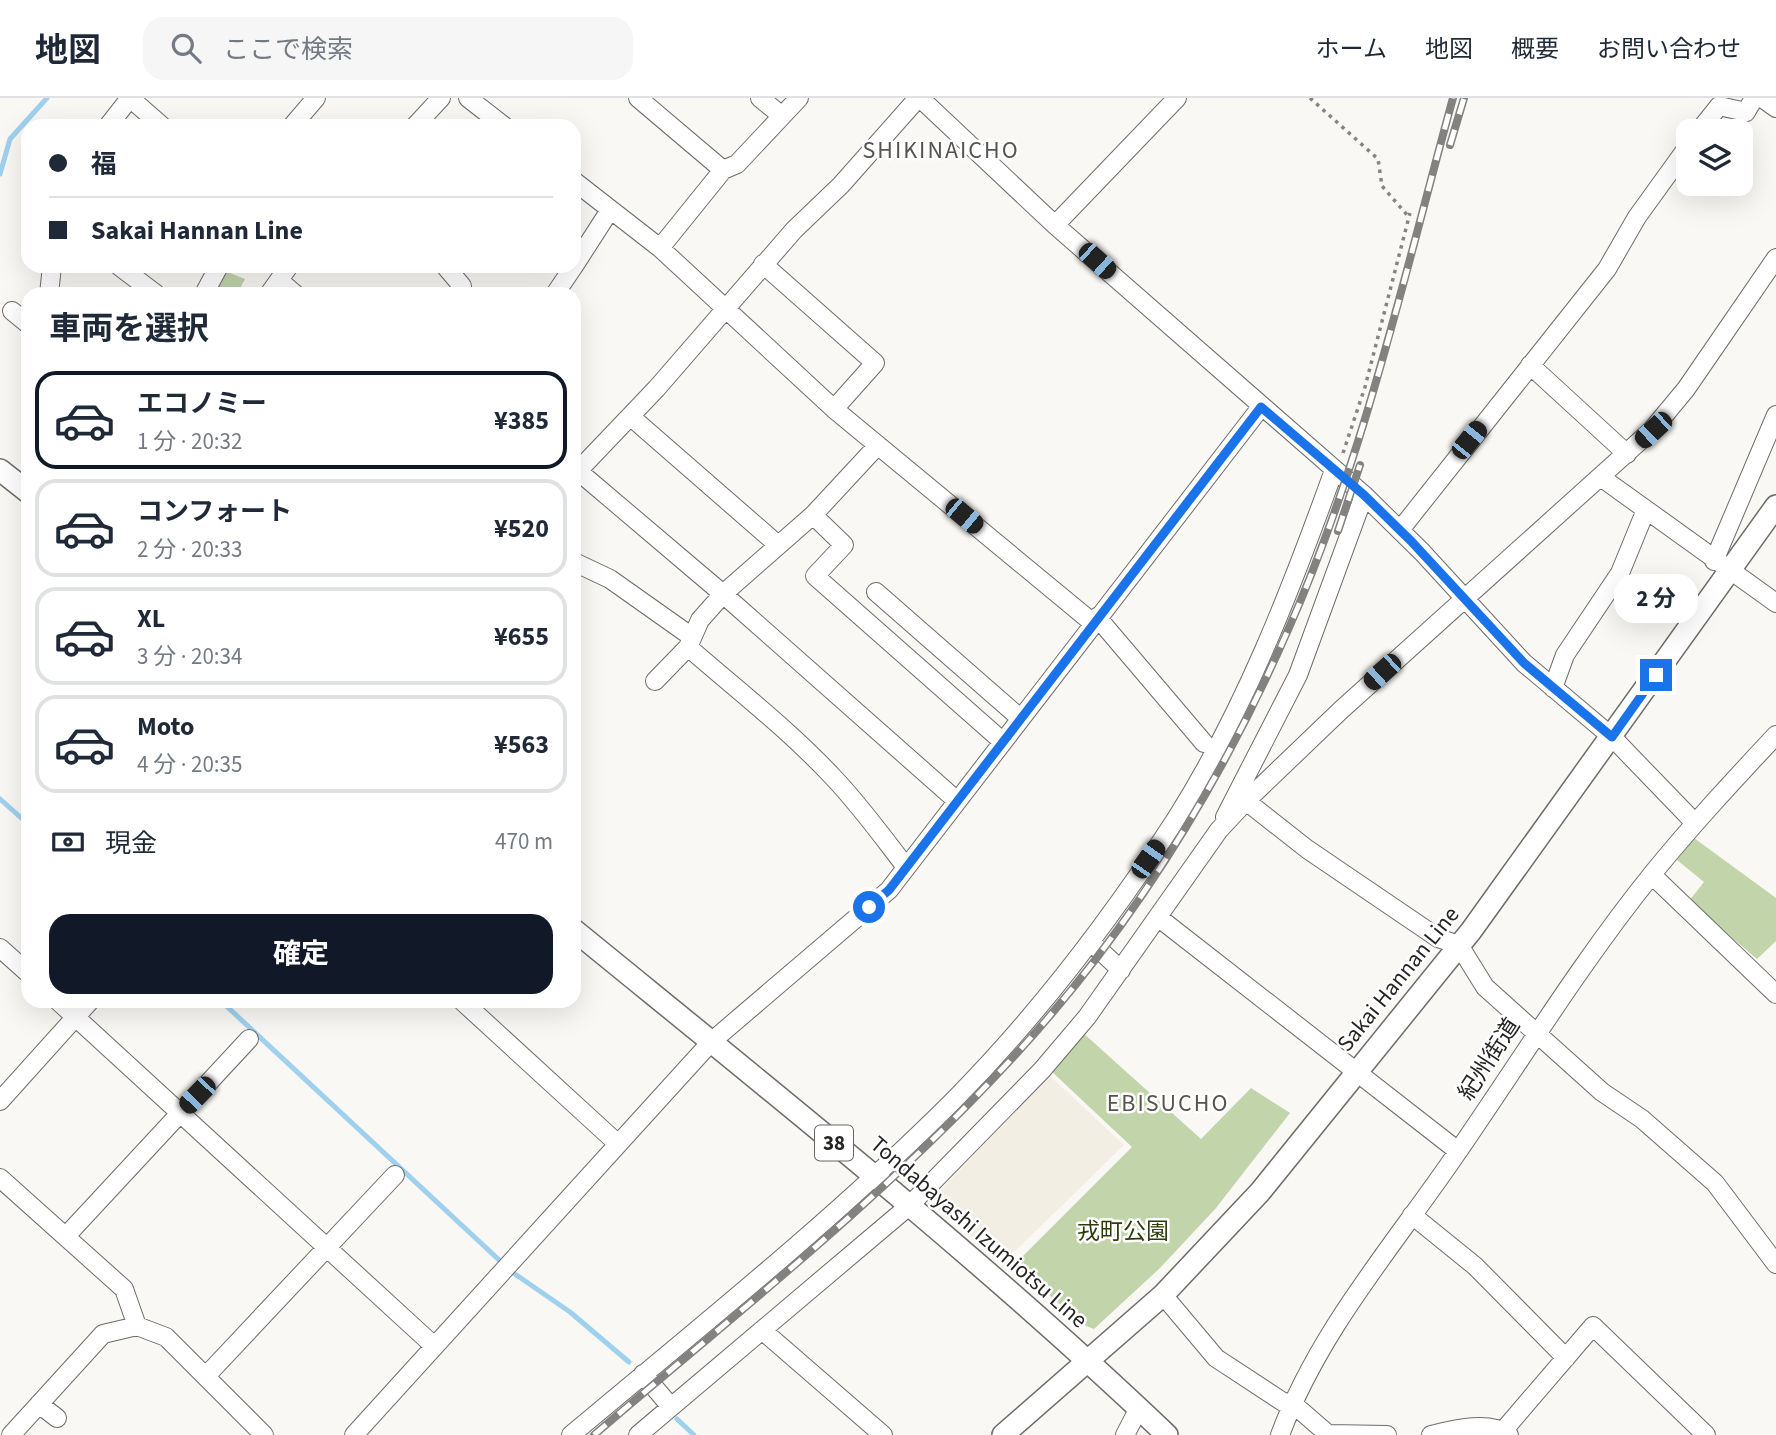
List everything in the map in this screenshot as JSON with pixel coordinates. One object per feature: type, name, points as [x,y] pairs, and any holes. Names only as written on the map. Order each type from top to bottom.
[{"type":"main road","points":[[0,470],[21,486]]},
{"type":"main road","name":"Sakai Hannan Line","points":[[1003,1435],[1090,1362],[1163,1295],[1260,1192],[1459,945],[1612,737],[1722,567],[1776,506]]},
{"type":"main road","name":"Tondabayashi Izumiotsu Line","points":[[581,936],[875,1177],[1090,1362],[1167,1435]]},
{"type":"street","points":[[114,119],[130,98],[154,119]]},
{"type":"street","points":[[298,119],[316,98]]},
{"type":"street","points":[[422,119],[441,98]]},
{"type":"street","points":[[468,98],[495,119]]},
{"type":"street","points":[[638,98],[723,170]]},
{"type":"street","points":[[760,98],[782,116]]},
{"type":"street","points":[[660,248],[723,170],[737,164],[799,98]]},
{"type":"street","points":[[581,468],[727,308],[763,264],[823,200],[842,186],[919,98],[1055,225],[1364,495],[1524,663],[1612,737],[1695,822]]},
{"type":"street","points":[[1055,225],[1177,98]]},
{"type":"street","points":[[1709,119],[1719,106],[1745,112],[1754,98]]},
{"type":"street","points":[[1762,98],[1776,108]]},
{"type":"street","points":[[1400,530],[1607,269],[1637,216],[1676,163]]},
{"type":"street","points":[[581,187],[660,248],[834,409],[1095,620],[1204,743]]},
{"type":"street","points":[[581,250],[610,210]]},
{"type":"street","points":[[1219,830],[1246,801],[1464,598],[1628,454],[1686,389],[1776,258]]},
{"type":"street","points":[[763,264],[875,363],[834,409]]},
{"type":"street","points":[[128,273],[147,287]]},
{"type":"street","points":[[451,273],[462,286]]},
{"type":"street","points":[[12,311],[21,318]]},
{"type":"street","points":[[1530,365],[1628,454]]},
{"type":"street","points":[[354,1435],[711,1042],[889,890],[1261,407]]},
{"type":"street","points":[[1722,567],[1776,415]]},
{"type":"street","points":[[629,416],[778,545]]},
{"type":"street","points":[[655,681],[690,642],[700,620],[723,594],[813,515],[878,445]]},
{"type":"street","points":[[571,1435],[875,1177],[1009,1042],[1091,942],[1176,818],[1208,763],[1277,621],[1330,467]]},
{"type":"street","points":[[581,477],[723,594],[956,800]]},
{"type":"street","points":[[1602,478],[1645,512],[1776,603]]},
{"type":"street","points":[[638,1435],[909,1206],[1042,1070],[1087,1017],[1219,830],[1298,675],[1364,495]]},
{"type":"street","points":[[1553,688],[1565,655],[1620,573],[1645,512]]},
{"type":"street","points":[[813,515],[844,545],[815,576],[1002,741]]},
{"type":"street","points":[[581,565],[610,579],[690,642],[796,740],[862,809],[906,867]]},
{"type":"street","points":[[876,592],[1020,718]]},
{"type":"street","name":"紀州街道","points":[[1280,1435],[1292,1403],[1363,1280],[1458,1151],[1535,1033],[1652,874],[1695,822],[1776,735]]},
{"type":"street","points":[[1246,801],[1307,849],[1438,937],[1459,945],[1485,987],[1535,1033],[1715,1183],[1776,1264]]},
{"type":"street","points":[[1652,874],[1776,994]]},
{"type":"street","points":[[1159,918],[1458,1151]]},
{"type":"street","points":[[1091,942],[1121,970]]},
{"type":"street","points":[[0,948],[21,967]]},
{"type":"street","points":[[65,1008],[433,1345]]},
{"type":"street","points":[[0,1101],[83,1008]]},
{"type":"street","points":[[470,1008],[618,1144]]},
{"type":"street","points":[[68,1235],[249,1040]]},
{"type":"street","points":[[206,1376],[395,1175]]},
{"type":"street","points":[[0,1178],[68,1235],[124,1289],[136,1326]]},
{"type":"street","points":[[1412,1214],[1475,1266],[1566,1358]]},
{"type":"street","points":[[1163,1295],[1216,1358],[1283,1402],[1292,1403],[1329,1435],[1387,1435]]},
{"type":"street","points":[[11,1435],[103,1334],[136,1326],[166,1337],[264,1435]]},
{"type":"street","points":[[1431,1435],[1451,1430],[1490,1428],[1506,1433],[1593,1326],[1706,1435]]},
{"type":"street","points":[[762,1330],[883,1435]]},
{"type":"street","points":[[643,1374],[671,1407]]},
{"type":"street","points":[[39,1404],[57,1418]]},
{"type":"street","points":[[1125,1435],[1139,1408]]},
{"type":"path","points":[[1310,98],[1378,159],[1382,186],[1409,214],[1365,387],[1330,467]]},
{"type":"shaded area","points":[[1049,1075],[1124,1145],[1002,1264],[932,1200]]},
{"type":"green space","points":[[224,273],[245,279],[241,287],[216,287]]},
{"type":"green space","points":[[1694,838],[1776,898],[1776,941],[1757,959],[1689,901],[1704,882],[1677,860]]},
{"type":"green space","name":"戎町公園","points":[[1082,1032],[1201,1139],[1251,1088],[1290,1113],[1216,1208],[1160,1268],[1094,1329],[1084,1325],[1014,1265],[1132,1147],[1050,1070]]},
{"type":"waterway","points":[[28,119],[47,98]]},
{"type":"waterway","points":[[0,174],[10,139],[21,127]]},
{"type":"waterway","points":[[0,799],[21,818]]},
{"type":"waterway","points":[[229,1008],[512,1272],[570,1312],[629,1362]]},
{"type":"waterway","points":[[677,1419],[694,1435]]},
{"type":"railway","points":[[594,1435],[804,1257],[955,1117],[1047,1019],[1127,916],[1164,861],[1199,805],[1261,690],[1315,566],[1339,501],[1380,367],[1453,98]]},
{"type":"railway","points":[[1450,145],[1464,98]]},
{"type":"railway","points":[[1338,531],[1360,465]]},
{"type":"district","name":"SHIKINAICHO","points":[[941,150]]},
{"type":"district","name":"EBISUCHO","points":[[1168,1103]]},
{"type":"route","points":[[869,907],[889,890],[979,769],[1261,407],[1364,495],[1422,552],[1524,663],[1612,737],[1656,675]]}]
